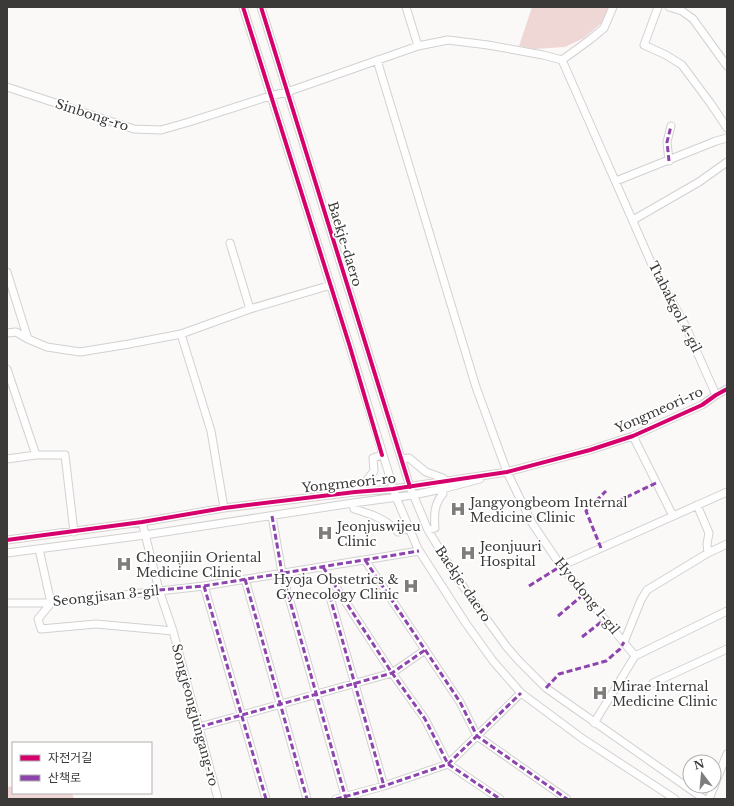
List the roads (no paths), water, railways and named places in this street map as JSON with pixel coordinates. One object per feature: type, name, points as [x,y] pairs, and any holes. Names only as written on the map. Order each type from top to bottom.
[{"type":"street","name":"Baekje-daero","points":[[243,7],[382,455],[396,497],[419,551],[474,635],[493,661],[521,693],[583,739],[672,798]]},
{"type":"street","name":"Baekje-daero","points":[[261,7],[410,487],[428,530],[457,578],[506,646],[546,688],[704,799]]},
{"type":"street","points":[[406,7],[418,46]]},
{"type":"street","points":[[562,60],[592,39],[604,28],[613,7]]},
{"type":"street","points":[[658,7],[644,45],[666,55],[682,65],[727,128]]},
{"type":"street","points":[[669,7],[682,12],[693,19],[727,66]]},
{"type":"street","name":"Sinbong-ro","points":[[7,87],[134,129],[161,130],[287,92],[418,46],[448,40],[488,44],[562,60]]},
{"type":"street","points":[[377,60],[476,387],[507,472]]},
{"type":"street","name":"Ttabakgol 4-gil","points":[[562,60],[653,267],[685,325],[716,394]]},
{"type":"street","points":[[669,161],[667,142],[671,126]]},
{"type":"street","points":[[616,181],[727,138]]},
{"type":"street","points":[[633,220],[699,182],[727,162]]},
{"type":"street","points":[[230,243],[250,309]]},
{"type":"street","points":[[7,272],[28,339]]},
{"type":"street","name":"Baekje-daero","points":[[7,333],[16,332],[28,339],[48,347],[80,352],[94,350],[181,334],[250,309],[330,285]]},
{"type":"street","points":[[181,334],[211,431],[224,508]]},
{"type":"street","points":[[7,369],[36,455]]},
{"type":"street","name":"Yongmeori-ro","points":[[7,540],[142,522],[224,508],[355,492],[410,487],[443,486],[475,481],[488,475],[507,472],[590,450],[633,436],[702,405],[716,394],[727,389]]},
{"type":"street","points":[[633,436],[673,516]]},
{"type":"street","points":[[7,459],[36,455],[65,455],[74,532]]},
{"type":"street","points":[[355,492],[374,471],[373,458],[382,455]]},
{"type":"street","points":[[402,459],[409,458],[426,472],[442,478],[443,494],[440,497],[434,515],[435,528],[428,530]]},
{"type":"street","name":"Hyodong 1-gil","points":[[507,472],[532,523],[561,566],[635,656]]},
{"type":"street","name":"Yongmeori-ro","points":[[7,553],[145,536],[413,495],[443,486]]},
{"type":"street","points":[[561,566],[727,492]]},
{"type":"street","points":[[353,503],[354,510],[375,515],[392,526],[398,532],[409,528]]},
{"type":"street","points":[[697,505],[709,533],[707,544],[708,553]]},
{"type":"street","points":[[272,516],[282,573],[346,798]]},
{"type":"street","name":"Songjeongjungang-ro","points":[[142,522],[159,590],[173,631],[218,799]]},
{"type":"street","points":[[624,642],[641,600],[647,590],[708,553],[727,544]]},
{"type":"street","points":[[39,549],[51,603]]},
{"type":"street","name":"Seongjisan 3-gil","points":[[7,603],[51,603],[204,586],[419,551]]},
{"type":"street","points":[[365,560],[460,702],[477,736],[567,799]]},
{"type":"street","points":[[323,567],[392,673],[425,719],[448,764],[500,799]]},
{"type":"street","points":[[245,579],[307,799]]},
{"type":"street","points":[[204,586],[266,799]]},
{"type":"street","points":[[340,594],[330,597],[384,786]]},
{"type":"street","name":"Songjeongjungang-ro","points":[[51,603],[38,619],[41,629],[96,624],[173,631]]},
{"type":"street","points":[[594,723],[635,656],[727,611]]},
{"type":"street","points":[[653,683],[727,649]]},
{"type":"street","points":[[199,727],[392,673],[425,650]]},
{"type":"street","points":[[336,799],[346,798],[448,764],[521,693]]},
{"type":"street","points":[[709,799],[727,754]]},
{"type":"place","name":"Jangyongbeom Internal Medicine Clinic","points":[[458,509]]},
{"type":"place","name":"Jeonjuswijeu Clinic","points":[[325,533]]},
{"type":"place","name":"Jeonjuuri Hospital","points":[[468,553]]},
{"type":"place","name":"Cheonjiin Oriental Medicine Clinic","points":[[124,564]]},
{"type":"place","name":"Hyoja Obstetrics & Gynecology Clinic","points":[[411,586]]},
{"type":"place","name":"Mirae Internal Medicine Clinic","points":[[600,693]]}]
